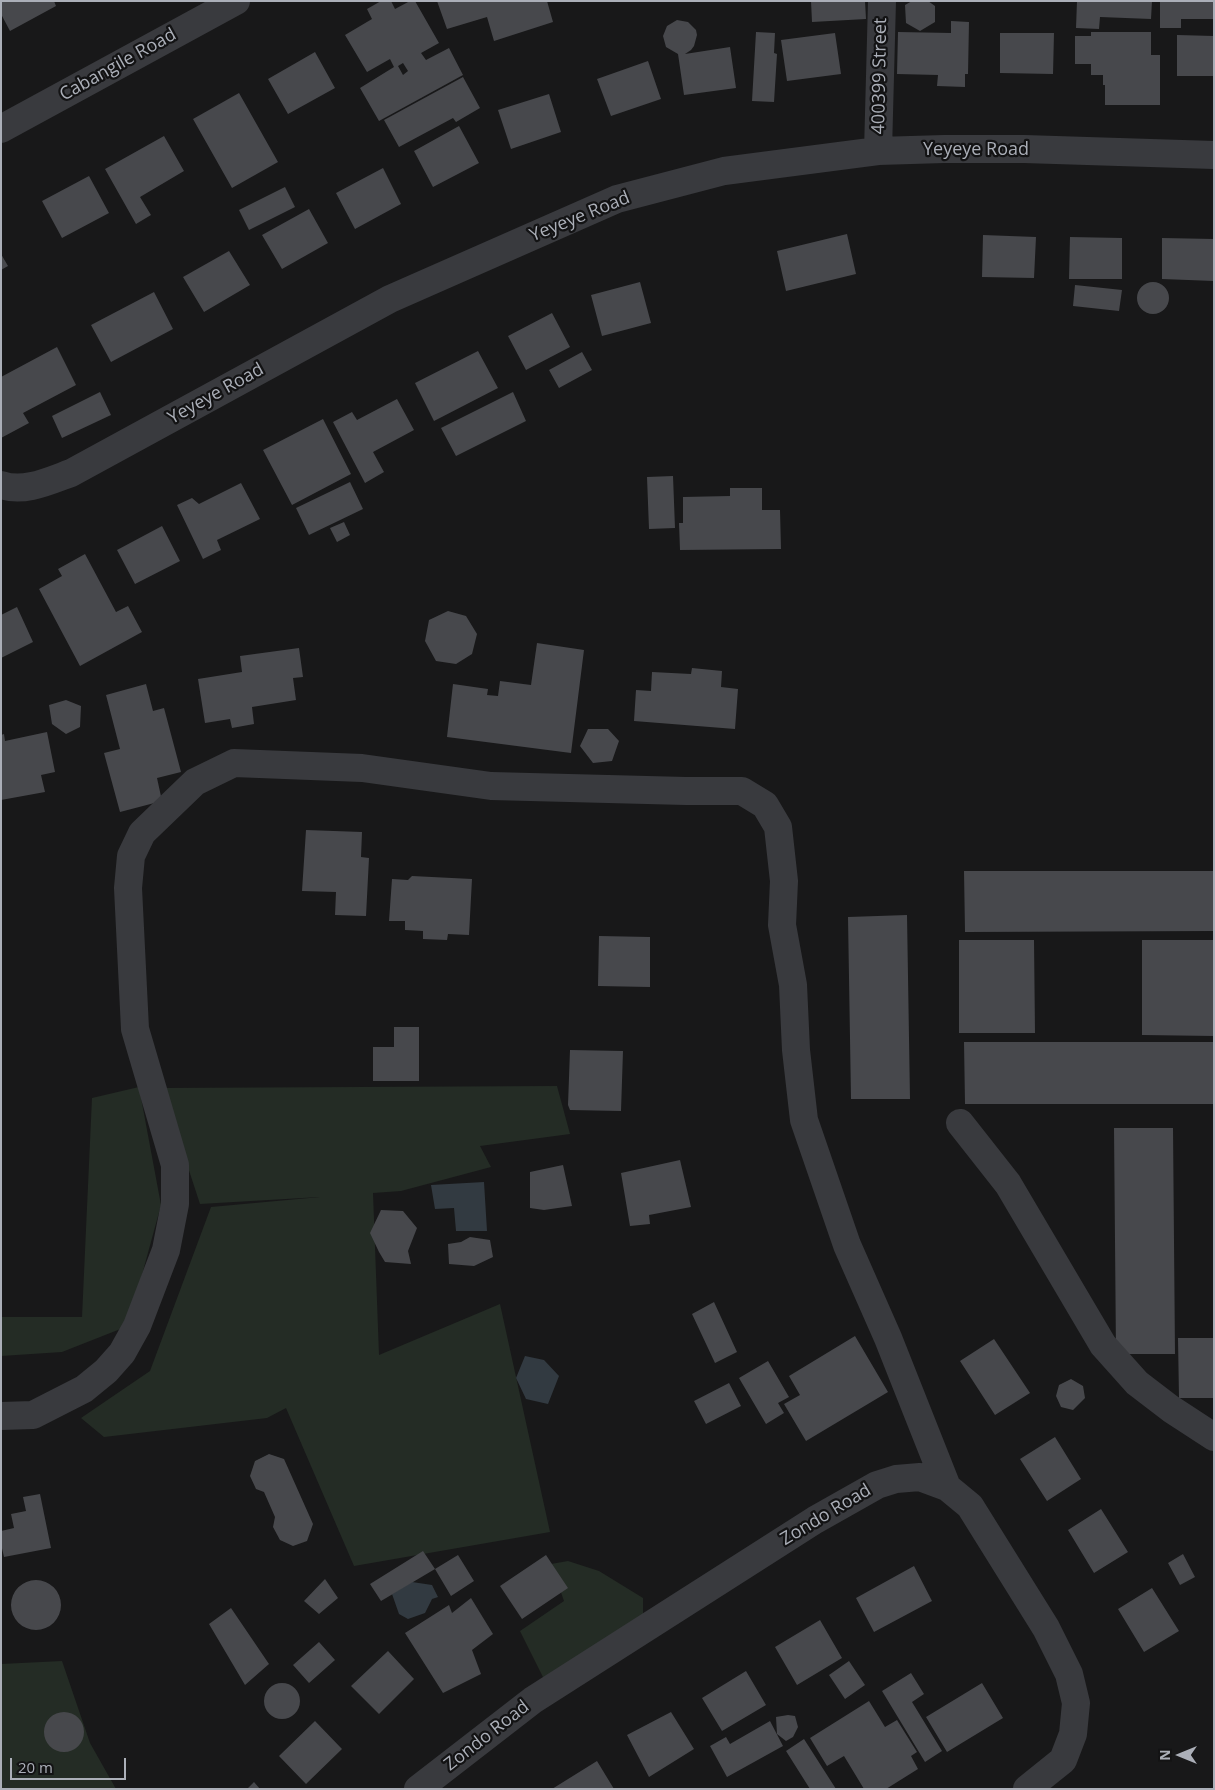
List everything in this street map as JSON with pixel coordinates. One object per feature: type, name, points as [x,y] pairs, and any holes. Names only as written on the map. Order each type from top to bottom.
[{"type":"street","name":"Cabangile Road","points":[[1,129],[236,1]]},
{"type":"street","name":"400399 Street","points":[[878,151],[882,1]]},
{"type":"street","name":"Yeyeye Road","points":[[1,485],[8,488],[38,486],[71,473],[390,299],[617,199],[724,171],[878,151],[944,148],[1014,149],[1214,156]]},
{"type":"street","points":[[1,1416],[33,1415],[84,1389],[106,1371],[122,1353],[137,1326],[166,1250],[175,1204],[175,1165],[135,1029],[128,888],[131,856],[142,833],[195,782],[234,762],[362,768],[491,786],[742,791],[765,805],[778,827],[784,881],[782,925],[793,985],[796,1050],[804,1120],[847,1245],[888,1338],[947,1487]]},
{"type":"street","points":[[960,1122],[1008,1184],[1103,1346],[1137,1383],[1171,1409],[1214,1437]]},
{"type":"street","name":"Zondo Road","points":[[418,1789],[533,1700],[823,1516],[877,1485],[896,1479],[920,1478],[947,1487],[970,1506],[1046,1628],[1068,1674],[1076,1703],[1073,1734],[1063,1760],[1027,1789]]},
{"type":"shaded area","points":[[557,1086],[570,1134],[480,1146],[491,1167],[401,1191],[373,1193],[379,1355],[500,1304],[550,1532],[354,1566],[286,1408],[267,1418],[104,1437],[81,1418],[150,1371],[211,1207],[320,1197],[200,1204],[162,1088]]},
{"type":"shaded area","points":[[139,1087],[161,1205],[128,1326],[62,1352],[1,1356],[1,1317],[82,1317],[92,1098]]},
{"type":"shaded area","points":[[484,1182],[487,1231],[456,1231],[454,1208],[435,1209],[431,1185]]},
{"type":"shaded area","points":[[525,1356],[544,1360],[559,1376],[548,1404],[526,1399],[516,1378]]},
{"type":"shaded area","points":[[568,1561],[599,1571],[643,1598],[643,1620],[545,1681],[520,1631],[564,1601],[551,1564]]},
{"type":"shaded area","points":[[412,1582],[432,1585],[438,1597],[432,1599],[425,1613],[408,1619],[399,1614],[392,1594]]},
{"type":"shaded area","points":[[62,1661],[90,1743],[116,1789],[1,1789],[1,1664]]},
{"type":"building","points":[[1,1],[54,1],[56,6],[10,31],[1,14]]},
{"type":"building","points":[[381,1],[391,1],[395,9],[410,1],[415,1],[439,43],[421,53],[426,60],[449,48],[463,75],[379,121],[360,88],[394,67],[390,59],[367,72],[345,35],[372,19],[367,9]],"holes":[[[403,63],[408,71],[403,75],[398,66]]]},
{"type":"building","points":[[437,1],[547,1],[553,22],[494,41],[487,17],[447,29]]},
{"type":"building","points":[[811,1],[865,1],[866,19],[812,22]]},
{"type":"building","points":[[912,1],[928,1],[935,6],[935,22],[920,31],[906,23],[905,5]]},
{"type":"building","points":[[1077,1],[1152,1],[1151,19],[1100,17],[1099,29],[1076,28]]},
{"type":"building","points":[[1160,1],[1214,1],[1214,19],[1181,19],[1181,28],[1160,28]]},
{"type":"building","points":[[677,20],[688,22],[696,30],[697,35],[694,46],[685,54],[730,47],[736,88],[684,95],[678,54],[666,47],[663,36],[667,26]]},
{"type":"building","points":[[951,21],[969,22],[968,74],[965,74],[965,87],[937,86],[938,75],[897,74],[898,32],[951,33]]},
{"type":"building","points":[[756,32],[775,33],[774,53],[777,54],[774,102],[752,101]]},
{"type":"building","points":[[1091,32],[1151,32],[1151,55],[1160,55],[1160,105],[1105,105],[1103,75],[1091,75],[1091,64],[1075,64],[1075,36],[1091,36]]},
{"type":"building","points":[[835,33],[841,74],[787,81],[781,40]]},
{"type":"building","points":[[1000,33],[1054,33],[1053,74],[1000,73]]},
{"type":"building","points":[[1177,35],[1214,36],[1214,76],[1177,76]]},
{"type":"building","points":[[315,52],[335,88],[288,114],[268,79]]},
{"type":"building","points":[[648,61],[661,99],[611,116],[597,79]]},
{"type":"building","points":[[463,77],[480,108],[456,122],[453,118],[399,147],[384,120]]},
{"type":"building","points":[[239,93],[278,162],[232,188],[193,119]]},
{"type":"building","points":[[549,94],[561,132],[511,149],[498,110]]},
{"type":"building","points":[[459,126],[479,163],[433,187],[414,151]]},
{"type":"building","points":[[164,136],[184,171],[140,197],[151,215],[136,224],[105,169]]},
{"type":"building","points":[[383,168],[401,204],[355,229],[336,193]]},
{"type":"building","points":[[89,176],[109,213],[62,238],[42,201]]},
{"type":"building","points":[[285,187],[295,207],[249,230],[239,210]]},
{"type":"building","points":[[309,209],[328,243],[282,269],[262,235]]},
{"type":"building","points":[[847,234],[856,274],[786,291],[777,251]]},
{"type":"building","points":[[983,235],[1036,237],[1034,278],[982,277]]},
{"type":"building","points":[[1070,237],[1122,238],[1122,279],[1069,279]]},
{"type":"building","points":[[1162,238],[1214,239],[1214,281],[1162,279]]},
{"type":"building","points":[[229,251],[250,285],[204,312],[183,277]]},
{"type":"building","points":[[1,254],[8,266],[1,270]]},
{"type":"building","points":[[640,282],[651,323],[602,336],[591,295]]},
{"type":"building","points":[[1153,282],[1164,287],[1169,298],[1164,309],[1153,314],[1142,309],[1137,298],[1142,287]]},
{"type":"building","points":[[1075,285],[1122,290],[1119,311],[1073,306]]},
{"type":"building","points":[[154,292],[173,329],[111,362],[91,325]]},
{"type":"building","points":[[552,313],[570,347],[526,370],[508,336]]},
{"type":"building","points":[[57,347],[76,385],[23,413],[29,423],[1,438],[1,377]]},
{"type":"building","points":[[478,351],[498,388],[434,421],[415,383]]},
{"type":"building","points":[[582,352],[592,370],[559,388],[549,370]]},
{"type":"building","points":[[100,392],[111,415],[62,438],[52,416]]},
{"type":"building","points":[[513,392],[526,421],[456,456],[441,428]]},
{"type":"building","points":[[397,399],[414,430],[373,452],[384,472],[365,483],[333,422],[352,412],[357,420]]},
{"type":"building","points":[[323,419],[351,474],[292,505],[263,450]]},
{"type":"building","points":[[673,476],[675,528],[649,529],[647,477]]},
{"type":"building","points":[[350,482],[363,509],[309,535],[296,508]]},
{"type":"building","points":[[241,483],[260,519],[217,540],[221,550],[203,559],[177,505],[192,498],[199,504]]},
{"type":"building","points":[[730,488],[762,488],[762,510],[780,510],[781,549],[680,550],[679,523],[683,523],[683,497],[730,496]]},
{"type":"building","points":[[344,522],[350,535],[337,542],[330,528]]},
{"type":"building","points":[[162,526],[180,561],[135,584],[117,550]]},
{"type":"building","points":[[85,554],[116,612],[128,606],[142,632],[80,666],[39,589],[62,576],[58,569]]},
{"type":"building","points":[[17,607],[33,642],[1,658],[1,615]]},
{"type":"building","points":[[448,611],[466,616],[477,634],[472,654],[456,664],[436,661],[425,641],[429,620]]},
{"type":"building","points":[[537,643],[584,650],[571,753],[447,737],[453,684],[488,689],[487,695],[498,696],[500,681],[531,685]]},
{"type":"building","points":[[299,648],[303,677],[293,678],[296,700],[252,707],[254,724],[232,728],[230,719],[205,723],[198,679],[242,672],[240,656]]},
{"type":"building","points":[[692,668],[722,671],[721,687],[738,689],[735,729],[634,721],[636,690],[651,691],[652,672],[691,674]]},
{"type":"building","points":[[146,684],[153,711],[164,708],[181,772],[157,778],[162,801],[120,812],[104,753],[120,749],[106,695]]},
{"type":"building","points":[[66,700],[81,706],[80,727],[66,734],[52,724],[49,705]]},
{"type":"building","points":[[588,729],[608,729],[619,741],[612,761],[593,763],[580,746]]},
{"type":"building","points":[[47,732],[55,772],[41,775],[45,792],[1,800],[1,735],[4,734],[5,741]]},
{"type":"building","points":[[306,830],[362,832],[361,857],[369,858],[366,916],[335,915],[336,892],[302,891]]},
{"type":"building","points":[[964,871],[1214,871],[1214,931],[965,932]]},
{"type":"building","points":[[412,876],[472,879],[469,935],[448,934],[447,940],[423,939],[423,931],[405,930],[405,921],[389,921],[392,879],[408,880]]},
{"type":"building","points":[[907,915],[910,1099],[851,1099],[848,917]]},
{"type":"building","points":[[599,936],[650,937],[650,987],[598,986]]},
{"type":"building","points":[[959,940],[1034,940],[1035,1033],[959,1033]]},
{"type":"building","points":[[1142,940],[1214,940],[1214,1036],[1142,1035]]},
{"type":"building","points":[[394,1027],[419,1027],[419,1081],[373,1081],[373,1047],[394,1047]]},
{"type":"building","points":[[964,1042],[1214,1042],[1214,1104],[965,1104]]},
{"type":"building","points":[[570,1050],[623,1051],[621,1111],[570,1110],[568,1105]]},
{"type":"building","points":[[1114,1128],[1173,1128],[1175,1354],[1116,1354]]},
{"type":"building","points":[[680,1160],[691,1207],[649,1215],[650,1224],[630,1226],[621,1173]]},
{"type":"building","points":[[563,1165],[572,1206],[544,1210],[530,1208],[530,1172]]},
{"type":"building","points":[[381,1210],[403,1211],[417,1228],[408,1251],[411,1264],[385,1262],[379,1252],[370,1233]]},
{"type":"building","points":[[470,1237],[490,1240],[493,1257],[474,1266],[449,1264],[448,1244],[461,1242]]},
{"type":"building","points":[[714,1302],[737,1352],[715,1363],[692,1314]]},
{"type":"building","points":[[855,1336],[888,1392],[806,1441],[784,1404],[800,1395],[789,1376]]},
{"type":"building","points":[[1178,1338],[1214,1338],[1214,1398],[1179,1398]]},
{"type":"building","points":[[994,1339],[1030,1393],[995,1415],[960,1361]]},
{"type":"building","points":[[768,1361],[789,1397],[778,1403],[784,1413],[766,1424],[739,1378]]},
{"type":"building","points":[[1071,1379],[1083,1386],[1085,1398],[1073,1410],[1061,1407],[1056,1396],[1059,1385]]},
{"type":"building","points":[[729,1383],[741,1406],[706,1424],[694,1401]]},
{"type":"building","points":[[1055,1437],[1081,1479],[1047,1501],[1020,1459]]},
{"type":"building","points":[[269,1454],[284,1459],[313,1524],[307,1541],[293,1546],[280,1540],[273,1527],[275,1517],[264,1492],[256,1489],[250,1476],[255,1461]]},
{"type":"building","points":[[40,1494],[51,1548],[4,1557],[1,1531],[14,1528],[11,1514],[26,1511],[23,1497]]},
{"type":"building","points":[[1101,1509],[1128,1552],[1094,1573],[1068,1530]]},
{"type":"building","points":[[423,1551],[435,1569],[381,1601],[370,1584]]},
{"type":"building","points":[[1183,1554],[1195,1577],[1180,1585],[1168,1563]]},
{"type":"building","points":[[458,1555],[474,1581],[451,1596],[435,1569]]},
{"type":"building","points":[[546,1555],[568,1588],[522,1619],[500,1586]]},
{"type":"building","points":[[914,1566],[932,1601],[874,1632],[856,1598]]},
{"type":"building","points":[[325,1579],[338,1598],[319,1614],[304,1601]]},
{"type":"building","points":[[31,1580],[41,1580],[54,1587],[61,1600],[61,1610],[54,1623],[41,1630],[31,1630],[22,1626],[15,1619],[11,1610],[11,1600],[15,1591],[22,1584]]},
{"type":"building","points":[[1152,1588],[1179,1631],[1144,1652],[1118,1609]]},
{"type":"building","points":[[471,1598],[493,1634],[472,1650],[481,1674],[443,1693],[405,1633],[449,1605],[452,1613]]},
{"type":"building","points":[[231,1608],[269,1664],[245,1685],[209,1624]]},
{"type":"building","points":[[820,1620],[842,1658],[797,1685],[775,1647]]},
{"type":"building","points":[[319,1642],[335,1660],[309,1683],[293,1665]]},
{"type":"building","points":[[388,1651],[414,1679],[379,1714],[351,1686]]},
{"type":"building","points":[[849,1661],[865,1685],[845,1699],[829,1675]]},
{"type":"building","points":[[746,1671],[766,1705],[722,1731],[702,1698]]},
{"type":"building","points":[[911,1673],[924,1694],[912,1702],[942,1751],[925,1762],[882,1691]]},
{"type":"building","points":[[282,1683],[294,1689],[300,1701],[294,1713],[282,1719],[270,1713],[264,1701],[270,1689]]},
{"type":"building","points":[[982,1683],[1003,1718],[947,1752],[926,1717]]},
{"type":"building","points":[[869,1701],[885,1727],[897,1720],[917,1752],[911,1756],[918,1769],[886,1789],[864,1789],[844,1756],[827,1766],[810,1738]]},
{"type":"building","points":[[68,1712],[75,1715],[81,1721],[84,1732],[83,1740],[75,1749],[68,1752],[60,1752],[53,1749],[45,1740],[44,1728],[47,1721],[56,1713]]},
{"type":"building","points":[[671,1712],[694,1749],[649,1777],[627,1735]]},
{"type":"building","points":[[795,1716],[798,1727],[793,1737],[786,1741],[777,1734],[776,1717]]},
{"type":"building","points":[[315,1721],[342,1749],[306,1784],[279,1756]]},
{"type":"building","points":[[770,1721],[783,1746],[727,1777],[710,1746],[726,1737],[730,1744]]},
{"type":"building","points":[[804,1739],[836,1789],[810,1789],[786,1751]]},
{"type":"building","points":[[597,1761],[614,1789],[552,1789]]},
{"type":"building","points":[[254,1782],[260,1789],[247,1789]]}]
